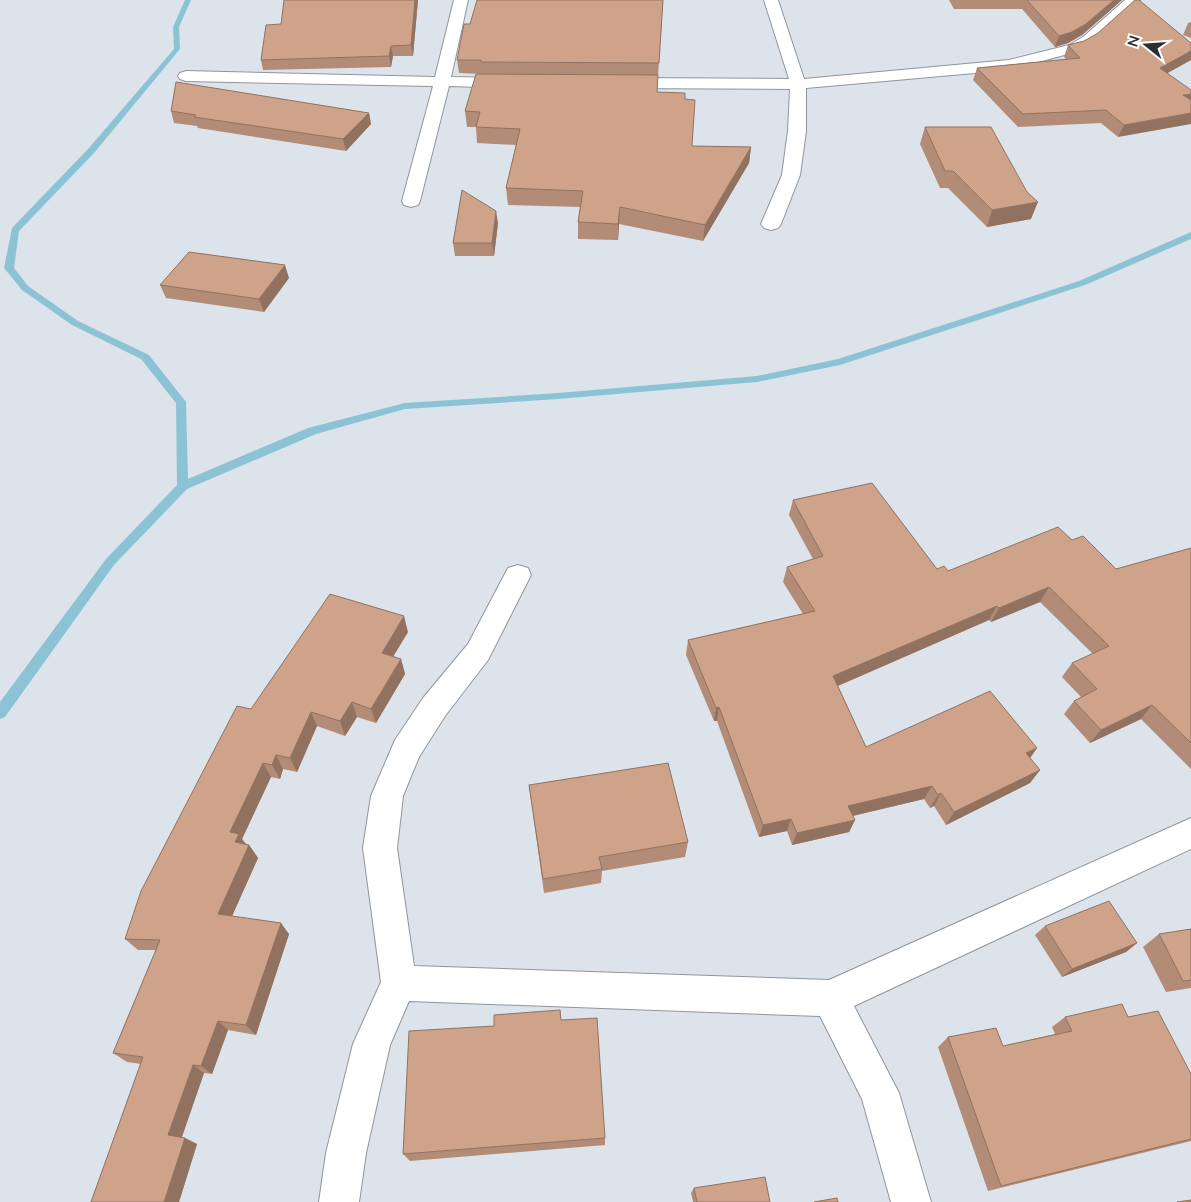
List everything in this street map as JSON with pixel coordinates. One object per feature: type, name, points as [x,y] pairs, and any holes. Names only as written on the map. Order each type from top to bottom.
[{"type":"street","points":[[411,201],[442,82],[460,0]]},
{"type":"street","points":[[771,0],[798,84],[797,132],[791,175],[771,224]]},
{"type":"street","points":[[600,83],[798,84],[1009,65],[1074,48],[1088,40],[1133,0]]},
{"type":"street","points":[[186,76],[531,83]]},
{"type":"street","points":[[339,1202],[346,1153],[372,1044],[399,984],[380,848],[387,796],[406,750],[434,706],[478,652],[518,575]]},
{"type":"street","points":[[399,984],[830,998],[1191,833]]},
{"type":"street","points":[[830,998],[880,1093],[911,1202]]},
{"type":"building","points":[[284,0],[415,0],[411,45],[391,46],[389,56],[261,60],[266,25],[281,24]]},
{"type":"building","points":[[477,0],[663,0],[659,63],[481,62],[481,60],[457,60],[464,24],[470,24]]},
{"type":"building","points":[[1027,0],[1114,0],[1086,24],[1072,32],[1059,36]]},
{"type":"building","points":[[1135,0],[1139,0],[1191,43],[1191,51],[1160,68],[1191,90],[1191,94],[1183,95],[1191,100],[1191,113],[1124,125],[1106,110],[1023,114],[977,68],[1080,58],[1068,45],[1084,41],[1098,33]]},
{"type":"building","points":[[476,74],[658,75],[657,92],[685,93],[685,99],[695,100],[692,146],[751,147],[705,225],[620,207],[618,224],[578,222],[583,191],[506,188],[520,129],[476,127],[480,112],[465,111]]},
{"type":"building","points":[[176,82],[369,113],[343,139],[194,117],[196,115],[171,111]]},
{"type":"building","points":[[925,127],[991,127],[1027,192],[1038,202],[992,210],[953,171],[945,171]]},
{"type":"building","points":[[462,190],[496,211],[492,243],[453,243]]},
{"type":"building","points":[[189,252],[285,265],[259,299],[160,285]]},
{"type":"building","points":[[872,483],[937,569],[944,566],[948,571],[1058,527],[1072,540],[1083,536],[1116,569],[1191,548],[1191,743],[1152,705],[1101,730],[1074,701],[1097,689],[1072,663],[1109,646],[1049,587],[999,608],[997,606],[833,676],[866,747],[990,691],[1037,748],[1026,753],[1040,770],[954,812],[941,793],[938,795],[932,786],[848,806],[855,820],[797,833],[791,819],[763,825],[719,707],[716,708],[688,640],[815,611],[787,567],[823,556],[793,500]]},
{"type":"building","points":[[330,594],[404,616],[382,653],[401,659],[371,709],[352,702],[340,721],[311,712],[290,758],[276,755],[272,765],[263,763],[230,832],[239,834],[235,842],[249,845],[218,914],[281,923],[246,1025],[218,1021],[201,1066],[193,1065],[168,1135],[185,1138],[164,1202],[91,1202],[143,1057],[113,1053],[160,940],[125,939],[141,891],[237,706],[251,709]]},
{"type":"building","points":[[668,763],[688,842],[599,857],[602,869],[543,879],[529,785]]},
{"type":"building","points":[[1109,901],[1137,943],[1072,969],[1045,926]]},
{"type":"building","points":[[1191,929],[1191,980],[1183,981],[1159,934]]},
{"type":"building","points":[[1122,1004],[1128,1017],[1158,1011],[1191,1074],[1191,1139],[1001,1186],[948,1037],[996,1028],[1003,1046],[1072,1031],[1065,1017]]},
{"type":"building","points":[[560,1010],[561,1020],[597,1018],[605,1138],[403,1154],[409,1031],[494,1026],[494,1015]]},
{"type":"building","points":[[765,1177],[770,1202],[697,1202],[694,1188]]},
{"type":"building","points":[[837,1198],[838,1202],[814,1202]]},
{"type":"waterway","points":[[183,486],[181,402],[145,357],[75,323],[25,288],[9,268],[15,230],[91,151],[177,49],[176,27],[188,0]]},
{"type":"waterway","points":[[183,486],[312,431],[405,406],[558,396],[757,379],[840,362],[1082,283],[1180,242],[1191,235]]},
{"type":"waterway","points":[[0,713],[110,562],[183,486]]}]
